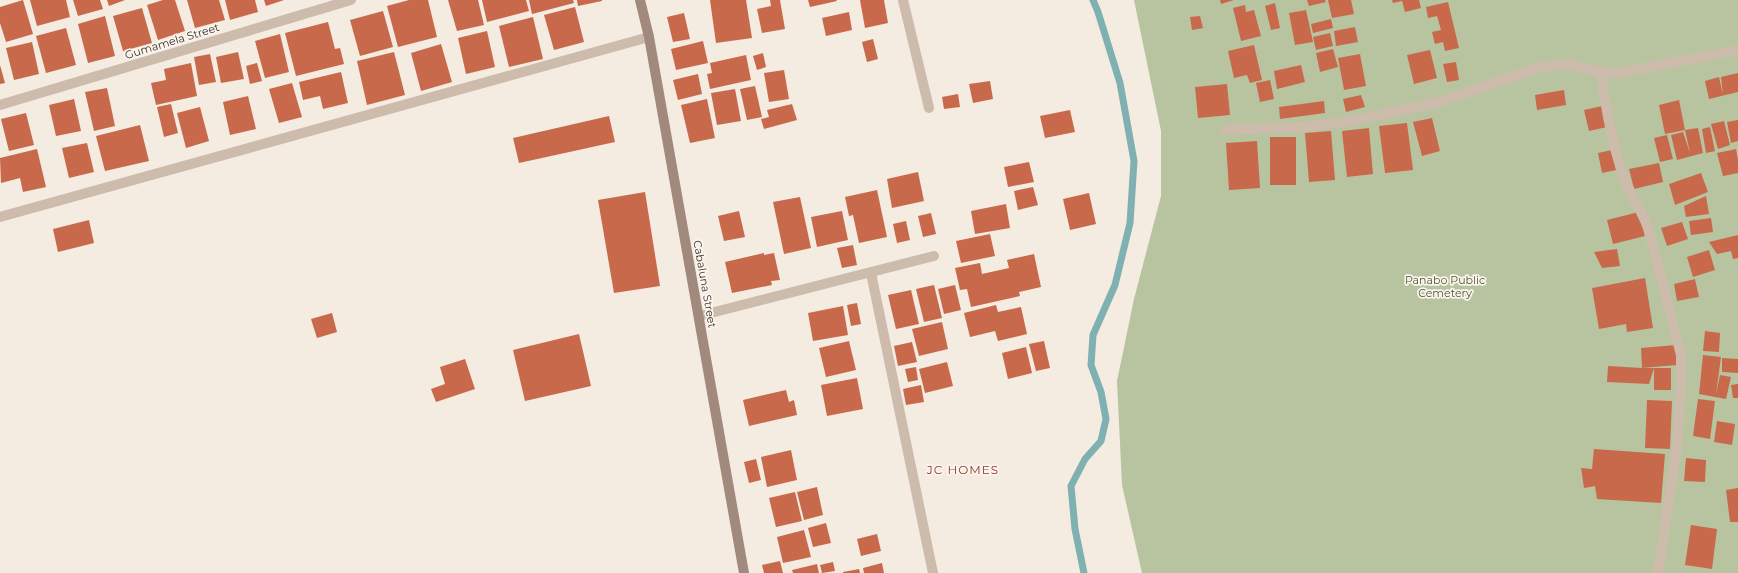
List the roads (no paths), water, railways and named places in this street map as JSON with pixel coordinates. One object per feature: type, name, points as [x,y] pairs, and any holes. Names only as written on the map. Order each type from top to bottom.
[{"type":"main road","name":"Cabaluna Street","points":[[640,0],[650,37],[744,573]]},
{"type":"street","name":"Gumamela Street","points":[[0,105],[351,0]]},
{"type":"street","points":[[903,0],[929,108]]},
{"type":"street","points":[[0,217],[650,37]]},
{"type":"street","points":[[1225,130],[1299,127],[1346,122],[1439,102],[1541,67],[1565,64],[1586,67],[1602,72],[1632,72],[1738,50]]},
{"type":"street","points":[[1602,72],[1605,99],[1622,171],[1628,187],[1644,216],[1648,228],[1681,355],[1681,382],[1676,446],[1658,573]]},
{"type":"street","points":[[699,316],[934,256]]},
{"type":"street","points":[[871,273],[934,573]]},
{"type":"waterway","points":[[1084,573],[1075,529],[1071,486],[1085,459],[1101,441],[1106,419],[1101,392],[1091,365],[1093,335],[1115,285],[1130,223],[1134,161],[1120,83],[1093,0]]},
{"type":"district","name":"JC HOMES","points":[[963,469]]},
{"type":"park label","name":"Panabo Public Cemetery","points":[[1445,286]]}]
